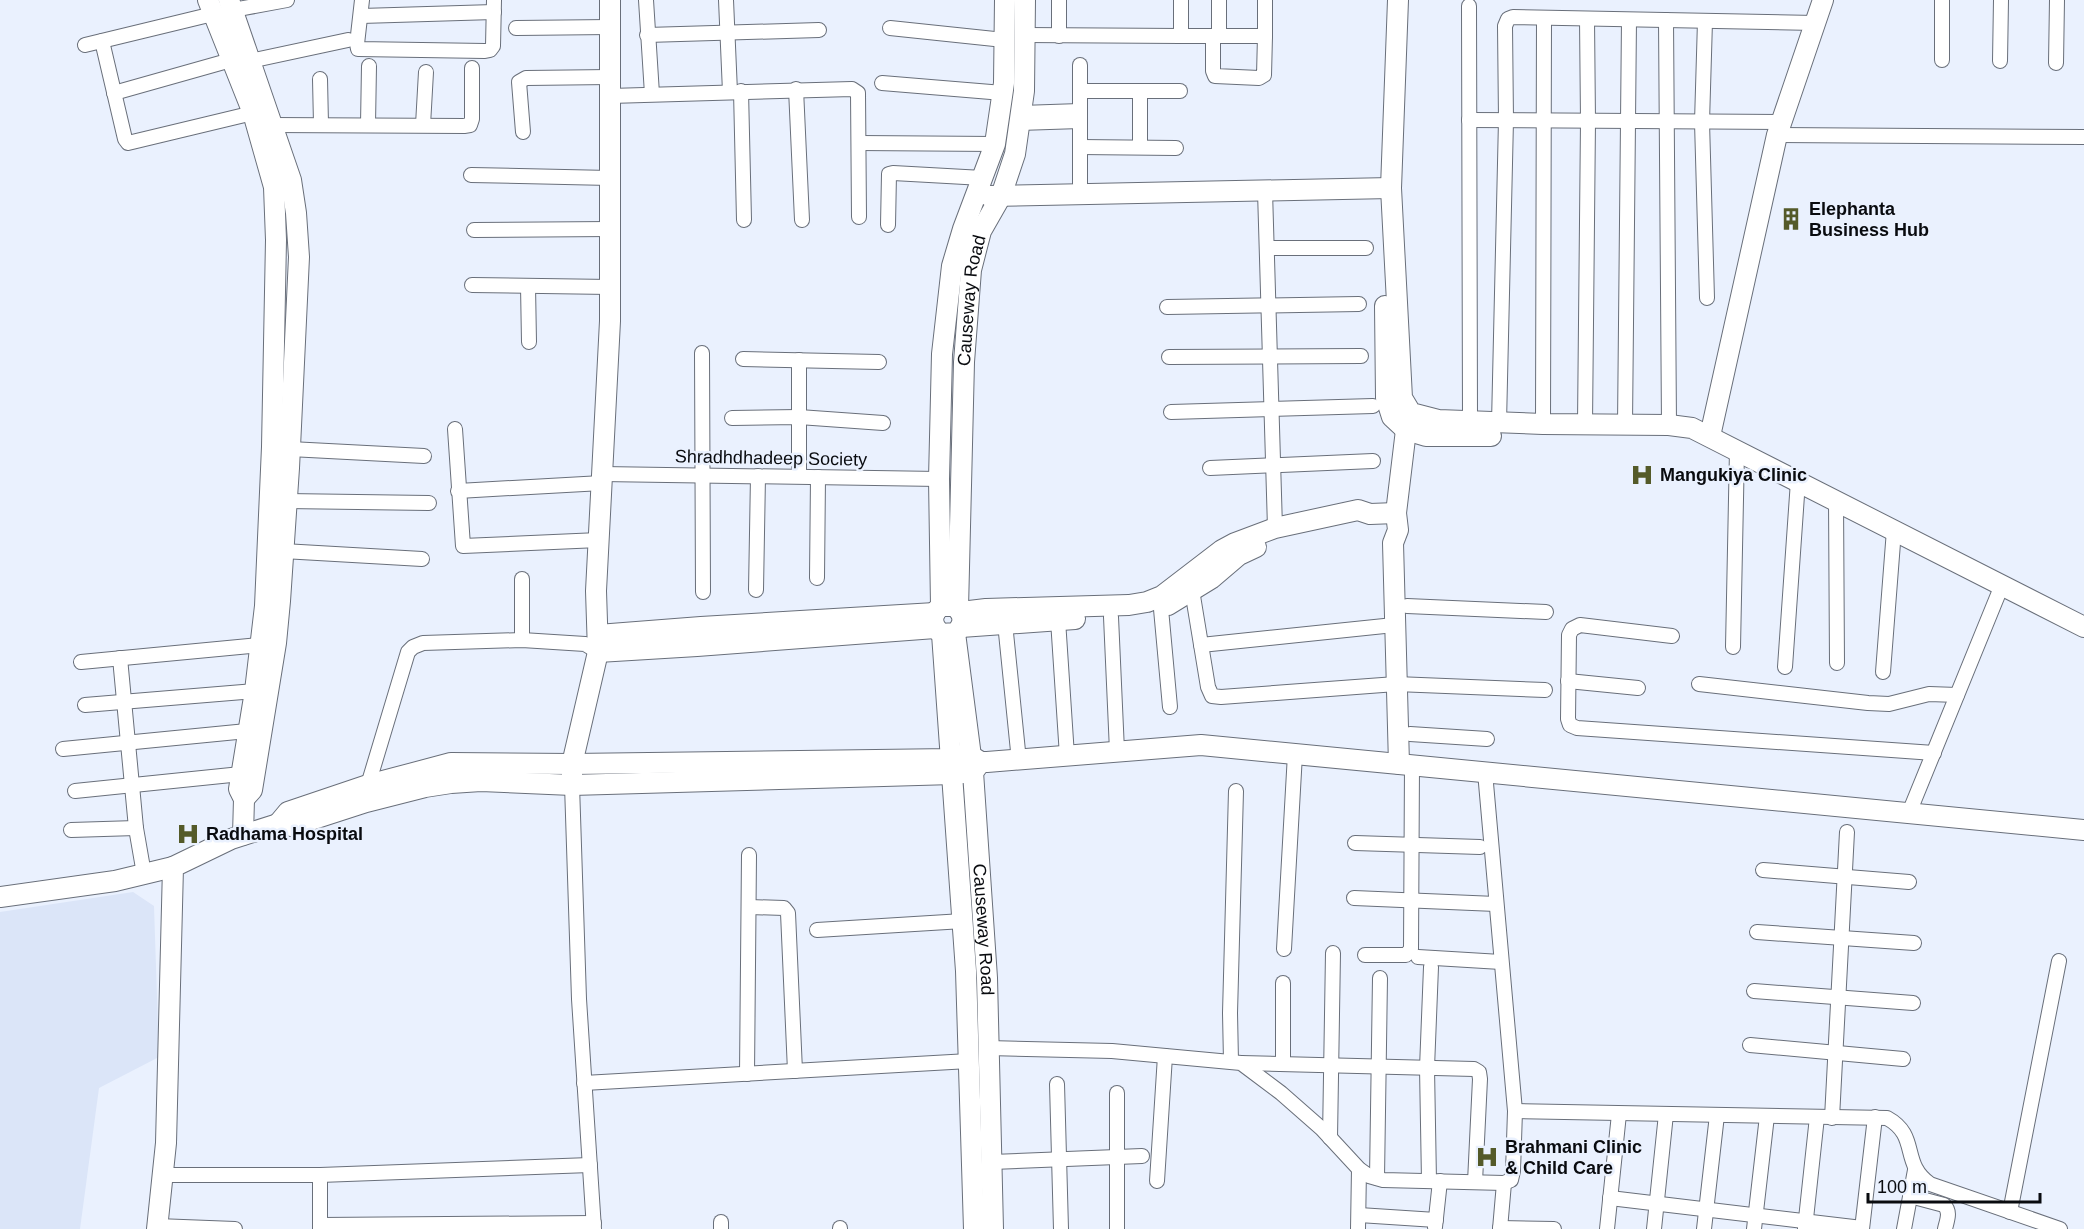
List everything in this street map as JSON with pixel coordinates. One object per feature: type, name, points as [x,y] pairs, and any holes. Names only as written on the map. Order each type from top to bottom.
[{"type":"street","points":[[243,835],[244,799],[239,789],[266,606],[276,240],[274,187],[240,61],[231,5],[287,0]]},
{"type":"street","points":[[361,16],[412,15],[452,7],[494,6],[493,46],[490,50],[485,51],[358,49],[362,0]]},
{"type":"street","points":[[412,15],[413,0]]},
{"type":"street","points":[[320,1175],[320,1227],[594,1226],[579,999],[572,764],[594,644],[610,321],[610,0]]},
{"type":"street","points":[[646,0],[652,94]]},
{"type":"street","points":[[726,0],[727,33],[736,92],[744,220]]},
{"type":"street","name":"Causeway Road","points":[[993,1229],[987,978],[949,620],[939,479],[942,354],[952,266],[963,229],[995,144],[1002,93],[1005,0]]},
{"type":"street","name":"Causeway Road","points":[[949,620],[971,270],[981,231],[1001,196],[1015,154],[1024,91],[1025,0]]},
{"type":"street","points":[[1059,0],[1059,36]]},
{"type":"street","points":[[1181,0],[1181,36]]},
{"type":"street","points":[[1219,0],[1212,71],[1218,78],[1259,78],[1264,75],[1265,0]]},
{"type":"street","points":[[1386,0],[1387,188],[1402,398],[1408,422],[1393,543],[1394,625],[1410,734],[1406,765]]},
{"type":"street","points":[[1387,188],[1398,0]]},
{"type":"street","points":[[1701,432],[1780,129],[1824,0]]},
{"type":"street","points":[[1942,0],[1942,60]]},
{"type":"street","points":[[2000,61],[2001,0]]},
{"type":"street","points":[[2056,63],[2057,0]]},
{"type":"street","points":[[1469,6],[1470,422]]},
{"type":"street","points":[[85,45],[210,7],[272,125],[291,180],[299,257],[284,551],[276,643],[267,699],[252,790],[244,799]]},
{"type":"street","points":[[1499,423],[1506,120],[1505,26],[1508,19],[1512,17],[1815,23]]},
{"type":"street","points":[[1543,424],[1544,18]]},
{"type":"street","points":[[1585,424],[1587,19]]},
{"type":"street","points":[[1625,425],[1629,20]]},
{"type":"street","points":[[1666,20],[1669,425]]},
{"type":"street","points":[[1705,21],[1702,122],[1707,298]]},
{"type":"street","points":[[516,28],[610,27]]},
{"type":"street","points":[[890,28],[1004,40]]},
{"type":"street","points":[[647,35],[819,30]]},
{"type":"street","points":[[1025,35],[1265,36]]},
{"type":"street","points":[[114,93],[240,61],[348,40]]},
{"type":"street","points":[[102,41],[125,139],[128,143],[253,113]]},
{"type":"street","points":[[1080,65],[1080,184]]},
{"type":"street","points":[[369,66],[369,124]]},
{"type":"street","points":[[272,125],[470,125],[472,68]]},
{"type":"street","points":[[423,125],[426,72]]},
{"type":"street","points":[[523,132],[518,87],[519,82],[526,78],[610,86],[652,94],[846,89],[858,93],[859,217]]},
{"type":"street","points":[[320,79],[321,124]]},
{"type":"street","points":[[882,83],[1002,93]]},
{"type":"street","points":[[796,90],[802,220]]},
{"type":"street","points":[[1080,91],[1180,91]]},
{"type":"street","points":[[1140,91],[1140,147]]},
{"type":"street","points":[[1020,118],[1080,116]]},
{"type":"street","points":[[1469,120],[1666,121],[1780,129],[2084,137]]},
{"type":"street","points":[[859,143],[995,144]]},
{"type":"street","points":[[1080,147],[1176,148]]},
{"type":"street","points":[[888,225],[889,174],[893,173],[980,187],[1001,196],[1387,188]]},
{"type":"street","points":[[471,175],[610,178]]},
{"type":"street","points":[[1265,191],[1275,528]]},
{"type":"street","points":[[474,230],[610,229]]},
{"type":"street","points":[[276,240],[298,236]]},
{"type":"street","points":[[1267,248],[1366,248]]},
{"type":"street","points":[[472,285],[610,287]]},
{"type":"street","points":[[528,286],[530,342]]},
{"type":"street","points":[[1167,307],[1359,304]]},
{"type":"street","points":[[702,353],[703,592]]},
{"type":"street","points":[[1169,357],[1361,356]]},
{"type":"street","points":[[743,359],[879,362]]},
{"type":"street","points":[[799,360],[799,476]]},
{"type":"street","points":[[1171,412],[1373,406]]},
{"type":"street","points":[[732,418],[799,417],[883,423]]},
{"type":"street","points":[[1408,422],[1438,420],[1669,425],[1701,432],[2084,627]]},
{"type":"street","points":[[1408,422],[1426,436],[1641,439],[1701,432]]},
{"type":"street","points":[[456,429],[462,546],[599,540]]},
{"type":"street","points":[[290,449],[424,456]]},
{"type":"street","points":[[1733,647],[1737,450]]},
{"type":"street","points":[[1210,468],[1373,461]]},
{"type":"street","name":"Shradhdhadeep Society","points":[[459,491],[602,479],[702,474],[939,479]]},
{"type":"street","points":[[756,590],[758,476]]},
{"type":"street","points":[[817,578],[818,477]]},
{"type":"street","points":[[1785,667],[1798,481]]},
{"type":"street","points":[[1836,500],[1837,663]]},
{"type":"street","points":[[286,501],[429,503]]},
{"type":"street","points":[[949,620],[995,609],[1128,605],[1147,602],[1162,596],[1222,550],[1275,528],[1358,510],[1397,521]]},
{"type":"street","points":[[368,785],[408,652],[423,643],[522,640],[594,644],[701,627],[949,620],[1005,623],[1144,613],[1161,609],[1192,591],[1212,578],[1239,555],[1263,543],[1276,538],[1358,521],[1370,514]]},
{"type":"street","points":[[1365,955],[1406,956],[1409,954],[1412,845],[1402,684],[1407,606],[1404,542],[1397,521]]},
{"type":"street","points":[[1882,672],[1894,530]]},
{"type":"street","points":[[284,551],[422,559]]},
{"type":"street","points":[[522,579],[522,640]]},
{"type":"street","points":[[1909,813],[2002,585]]},
{"type":"street","points":[[1192,591],[1208,687],[1212,696],[1402,684],[1545,690]]},
{"type":"street","points":[[1407,606],[1546,612]]},
{"type":"street","points":[[1161,609],[1170,707]]},
{"type":"street","points":[[1111,617],[1118,752]]},
{"type":"street","points":[[1058,620],[1067,756]]},
{"type":"street","points":[[1005,623],[1018,760]]},
{"type":"street","points":[[1201,645],[1394,625]]},
{"type":"street","points":[[1671,636],[1580,625],[1572,629],[1569,635],[1568,681],[1570,725],[1577,728],[1934,753]]},
{"type":"street","points":[[81,662],[260,645]]},
{"type":"street","points":[[120,658],[136,828],[144,874]]},
{"type":"street","points":[[1568,681],[1638,688]]},
{"type":"street","points":[[1699,684],[1889,704],[1929,694],[1958,695]]},
{"type":"street","points":[[84,705],[255,691]]},
{"type":"street","points":[[63,749],[247,732]]},
{"type":"street","points":[[1410,734],[1486,739]]},
{"type":"street","points":[[0,897],[115,881],[173,867],[243,835],[278,824],[292,826],[375,800],[451,783],[481,781],[572,785],[966,765],[1201,746],[2084,830]]},
{"type":"street","points":[[1284,949],[1295,754]]},
{"type":"street","points":[[278,824],[288,812],[368,785],[451,763],[966,765]]},
{"type":"street","name":"Causeway Road","points":[[966,765],[963,921],[974,1229]]},
{"type":"street","points":[[1236,791],[1230,1013],[1236,1062],[1281,1093],[1369,1176],[1504,1183],[1510,1180],[1513,1171],[1515,1111],[1485,772]]},
{"type":"street","points":[[75,791],[241,774]]},
{"type":"street","points":[[71,830],[136,828]]},
{"type":"street","points":[[1832,1118],[1847,832]]},
{"type":"street","points":[[1355,843],[1479,848]]},
{"type":"street","points":[[747,1074],[749,855]]},
{"type":"street","points":[[173,867],[166,1143],[157,1227],[235,1229]]},
{"type":"street","points":[[1763,870],[1909,882]]},
{"type":"street","points":[[1354,898],[1496,904]]},
{"type":"street","points":[[749,907],[784,908],[788,913],[795,1071]]},
{"type":"street","points":[[817,930],[963,921]]},
{"type":"street","points":[[1757,932],[1914,943]]},
{"type":"street","points":[[1330,1138],[1333,953]]},
{"type":"street","points":[[1418,957],[1501,962]]},
{"type":"street","points":[[2010,1212],[2059,961]]},
{"type":"street","points":[[1359,1169],[1358,1222],[1435,1225],[1427,1068],[1431,967]]},
{"type":"street","points":[[1377,1178],[1380,978]]},
{"type":"street","points":[[1282,1064],[1283,983]]},
{"type":"street","points":[[1754,990],[1913,1003]]},
{"type":"street","points":[[968,1038],[976,1041],[1236,1062],[1473,1069],[1479,1072],[1480,1079],[1475,1182]]},
{"type":"street","points":[[1750,1045],[1903,1059]]},
{"type":"street","points":[[1157,1181],[1165,1056]]},
{"type":"street","points":[[584,1083],[795,1071],[969,1069],[989,1077]]},
{"type":"street","points":[[1057,1084],[1061,1229]]},
{"type":"street","points":[[1117,1093],[1117,1229]]},
{"type":"street","points":[[1515,1111],[1887,1118],[1898,1124],[1906,1135],[1915,1170],[1904,1229]]},
{"type":"street","points":[[1607,1229],[1619,1114]]},
{"type":"street","points":[[1654,1229],[1666,1114]]},
{"type":"street","points":[[1704,1229],[1717,1115]]},
{"type":"street","points":[[1755,1222],[1767,1116]]},
{"type":"street","points":[[1805,1225],[1817,1117]]},
{"type":"street","points":[[1610,1198],[1707,1210],[1755,1222],[1862,1229],[1875,1117]]},
{"type":"street","points":[[992,1162],[1142,1156]]},
{"type":"street","points":[[163,1175],[320,1175],[590,1164]]},
{"type":"street","points":[[1915,1170],[1930,1184],[2060,1229]]},
{"type":"street","points":[[1504,1183],[1500,1229],[1554,1229]]},
{"type":"street","points":[[1910,1196],[1944,1205],[1948,1214],[1945,1229]]},
{"type":"shaded area","points":[[133,892],[154,906],[159,1057],[99,1088],[80,1229],[0,1229],[0,912]]},
{"type":"place","name":"Elephanta Business Hub","points":[[1791,219]]},
{"type":"place","name":"Mangukiya Clinic","points":[[1642,475]]},
{"type":"place","name":"Radhama Hospital","points":[[188,834]]},
{"type":"place","name":"Brahmani Clinic & Child Care","points":[[1487,1157]]}]
